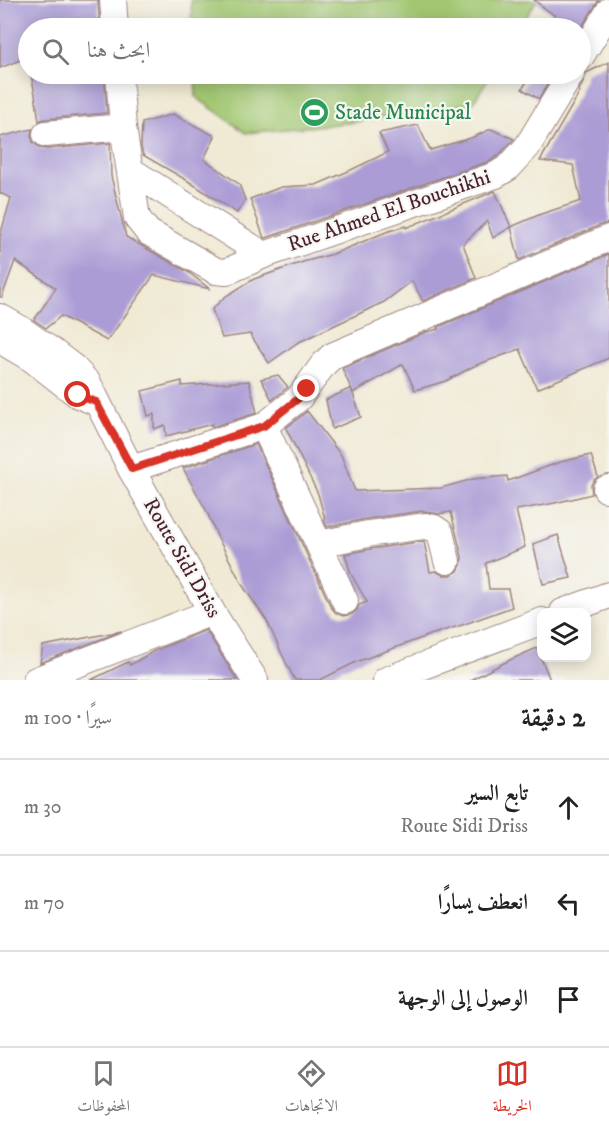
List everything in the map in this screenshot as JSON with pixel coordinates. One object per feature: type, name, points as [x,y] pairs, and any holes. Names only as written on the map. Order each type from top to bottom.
[{"type":"street","points":[[113,0],[114,18]]},
{"type":"street","points":[[591,40],[609,11]]},
{"type":"street","name":"Rue Ahmed El Bouchikhi","points":[[120,84],[123,127],[137,218],[148,232],[216,272],[226,272],[264,255],[496,175],[509,167],[527,147],[565,84]]},
{"type":"street","points":[[46,134],[123,127]]},
{"type":"street","name":"Rue Ahmed El Bouchikhi","points":[[130,170],[264,255]]},
{"type":"street","points":[[132,469],[264,426],[299,398],[332,356],[609,238]]},
{"type":"street","name":"Route Sidi Driss","points":[[0,317],[20,328],[73,367],[88,383],[132,469],[212,612],[255,680]]},
{"type":"street","points":[[0,340],[32,359],[78,395],[96,402]]},
{"type":"street","points":[[264,426],[345,601]]},
{"type":"street","points":[[319,544],[425,526],[440,532],[447,561]]},
{"type":"street","points":[[575,608],[609,595]]},
{"type":"street","points":[[36,680],[212,612]]},
{"type":"street","points":[[386,680],[537,623]]},
{"type":"green space","points":[[191,0],[537,0],[525,18],[192,18]]},
{"type":"green space","name":"Stade Municipal","points":[[195,84],[485,84],[473,103],[347,123],[246,133],[196,97]]},
{"type":"building","points":[[0,0],[98,0],[99,18],[18,18],[18,61],[0,68]]},
{"type":"building","points":[[534,0],[599,0],[587,18],[558,18]]},
{"type":"building","points":[[609,62],[609,223],[519,260],[511,227],[581,201],[573,165],[540,161],[580,92],[582,84],[591,84],[591,71]]},
{"type":"building","points":[[33,84],[105,84],[107,113],[39,121]]},
{"type":"building","points":[[525,84],[548,84],[539,99],[522,89]]},
{"type":"building","points":[[173,114],[215,136],[204,159],[239,184],[245,200],[237,213],[143,155],[142,123]]},
{"type":"building","points":[[418,125],[430,150],[471,138],[491,129],[514,139],[490,161],[264,238],[250,199],[281,187],[316,185],[351,170],[388,152],[379,133]]},
{"type":"building","points":[[32,129],[33,142],[40,148],[110,143],[111,176],[126,237],[188,272],[210,289],[154,275],[107,341],[61,316],[46,328],[34,320],[56,288],[15,261],[2,297],[0,297],[0,236],[11,198],[0,193],[0,137]]},
{"type":"building","points":[[495,191],[511,227],[493,238],[487,221],[463,244],[476,278],[423,301],[412,281],[384,302],[297,343],[269,363],[250,334],[222,338],[212,309],[226,296],[254,279],[333,254],[386,232],[406,226],[406,228]]},
{"type":"building","points":[[609,254],[609,358],[537,389],[520,349],[474,366],[446,381],[415,390],[403,364],[353,393],[342,368],[426,332],[439,329],[438,327]]},
{"type":"building","points":[[278,375],[288,387],[272,400],[261,379]]},
{"type":"building","points":[[182,381],[182,386],[249,381],[257,413],[212,427],[212,424],[166,436],[165,425],[154,429],[154,414],[148,416],[142,391]]},
{"type":"building","points":[[351,388],[361,417],[332,429],[326,400]]},
{"type":"building","points":[[307,411],[341,455],[355,491],[441,488],[473,479],[507,476],[508,481],[560,462],[591,455],[598,477],[591,485],[592,494],[516,510],[525,547],[486,563],[489,589],[508,589],[512,607],[356,662],[320,680],[295,680],[267,621],[243,586],[183,468],[256,444],[331,607],[343,616],[352,614],[359,605],[367,602],[351,574],[345,554],[424,541],[430,572],[436,571],[443,575],[451,575],[458,571],[462,557],[451,512],[438,514],[423,511],[327,527],[318,494],[286,428]]},
{"type":"building","points":[[558,535],[571,578],[543,584],[533,544]]},
{"type":"building","points":[[206,630],[237,680],[91,680],[128,662],[130,665],[154,651]]},
{"type":"building","points":[[122,631],[40,663],[43,646]]},
{"type":"building","points":[[537,648],[537,662],[543,662],[550,680],[470,680]]},
{"type":"place","name":"Stade Municipal","points":[[314,113]]},
{"type":"route","points":[[78,395],[96,402],[132,469],[264,426],[307,389]]}]
